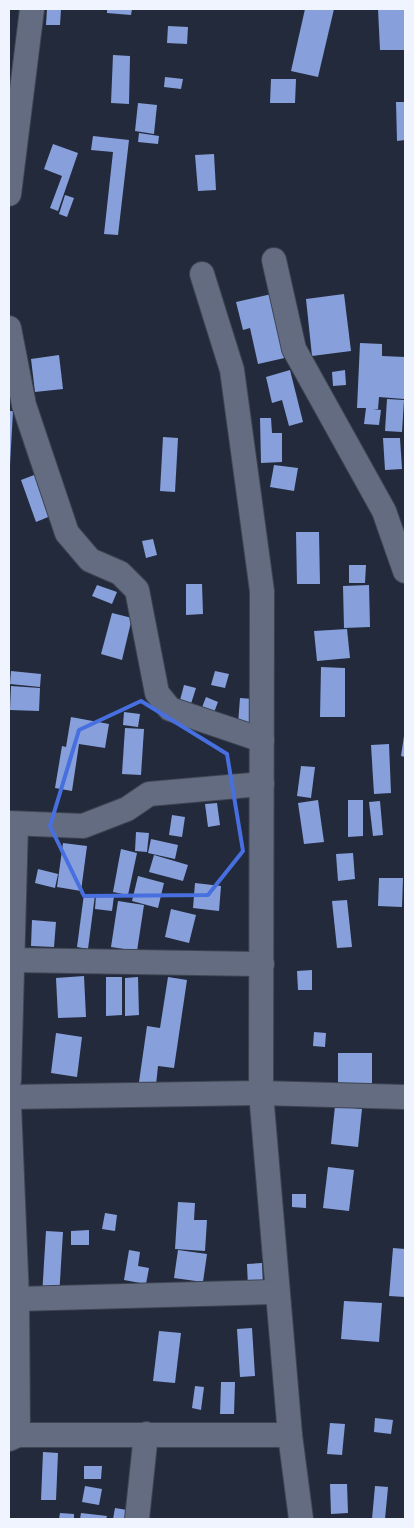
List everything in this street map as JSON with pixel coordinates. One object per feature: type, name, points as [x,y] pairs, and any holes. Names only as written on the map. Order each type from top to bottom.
[{"type":"street","points":[[9,194],[32,9]]},
{"type":"street","points":[[274,260],[294,349],[384,511],[405,570]]},
{"type":"street","points":[[202,274],[232,370],[262,590],[261,1093],[276,1292],[290,1435],[301,1519]]},
{"type":"street","points":[[9,328],[24,405],[67,533],[90,560],[120,573],[137,590],[157,693],[170,709],[262,740]]},
{"type":"street","points":[[9,1080],[12,824],[83,826],[127,809],[149,794],[262,784]]},
{"type":"street","points":[[11,960],[262,964]]},
{"type":"street","points":[[9,1097],[261,1093],[405,1097]]},
{"type":"street","points":[[9,1104],[17,1299],[13,1437],[146,1434],[290,1435]]},
{"type":"street","points":[[17,1299],[276,1292]]},
{"type":"street","points":[[137,1519],[146,1434]]},
{"type":"highlighted area","points":[[141,701],[227,754],[243,851],[208,895],[84,896],[50,826],[79,730]]},
{"type":"building","points":[[47,9],[61,9],[60,25],[46,25]]},
{"type":"building","points":[[107,9],[132,9],[131,15],[107,13]]},
{"type":"building","points":[[305,9],[334,9],[318,77],[291,71]]},
{"type":"building","points":[[378,9],[405,9],[405,50],[380,50]]},
{"type":"building","points":[[168,26],[188,27],[187,44],[167,43]]},
{"type":"building","points":[[113,55],[130,56],[129,104],[111,103]]},
{"type":"building","points":[[165,77],[183,79],[181,89],[164,87]]},
{"type":"building","points":[[271,79],[296,79],[295,103],[270,103]]},
{"type":"building","points":[[396,102],[405,102],[405,140],[397,141]]},
{"type":"building","points":[[138,103],[157,105],[154,134],[135,131]]},
{"type":"building","points":[[139,133],[159,136],[158,144],[138,142]]},
{"type":"building","points":[[93,136],[129,140],[118,235],[104,234],[113,152],[91,150]]},
{"type":"building","points":[[53,144],[78,153],[58,211],[50,208],[62,176],[44,169]]},
{"type":"building","points":[[214,154],[216,190],[198,191],[195,155]]},
{"type":"building","points":[[65,195],[74,198],[67,217],[59,214]]},
{"type":"building","points":[[276,293],[289,357],[258,364],[250,328],[243,330],[236,302]]},
{"type":"building","points":[[344,294],[351,351],[312,356],[306,299]]},
{"type":"building","points":[[360,343],[382,344],[382,356],[405,357],[404,399],[379,397],[378,409],[373,409],[381,410],[379,425],[364,424],[366,408],[357,408]]},
{"type":"building","points":[[59,355],[63,389],[35,392],[31,359]]},
{"type":"building","points":[[290,370],[303,422],[289,426],[282,400],[272,403],[266,377]]},
{"type":"building","points":[[345,370],[346,385],[333,386],[332,372]]},
{"type":"building","points":[[387,399],[404,400],[402,432],[385,431]]},
{"type":"building","points":[[9,411],[13,411],[10,465],[9,465]]},
{"type":"building","points":[[260,418],[271,418],[272,433],[282,433],[282,462],[261,463]]},
{"type":"building","points":[[163,437],[178,438],[175,492],[160,491]]},
{"type":"building","points":[[383,438],[400,438],[402,469],[385,470]]},
{"type":"building","points":[[274,465],[298,468],[294,491],[270,487]]},
{"type":"building","points":[[42,472],[58,513],[36,522],[21,480]]},
{"type":"building","points":[[296,532],[319,532],[320,584],[297,584]]},
{"type":"building","points":[[153,539],[157,555],[146,558],[142,541]]},
{"type":"building","points":[[349,565],[366,565],[365,583],[349,583]]},
{"type":"building","points":[[186,584],[202,584],[203,614],[186,615]]},
{"type":"building","points":[[97,585],[117,592],[112,604],[92,596]]},
{"type":"building","points":[[369,585],[370,627],[344,628],[343,586]]},
{"type":"building","points":[[112,613],[132,618],[122,660],[101,654]]},
{"type":"building","points":[[347,629],[350,658],[317,661],[314,631]]},
{"type":"building","points":[[321,667],[345,668],[345,717],[320,717]]},
{"type":"building","points":[[11,671],[41,674],[40,687],[10,684]]},
{"type":"building","points":[[215,671],[229,674],[225,688],[211,685]]},
{"type":"building","points":[[184,685],[196,688],[190,707],[179,704]]},
{"type":"building","points":[[11,686],[40,688],[39,711],[10,710]]},
{"type":"building","points":[[206,697],[218,702],[213,715],[201,710]]},
{"type":"building","points":[[240,698],[253,699],[252,725],[238,724]]},
{"type":"building","points":[[124,712],[140,714],[138,727],[123,725]]},
{"type":"building","points":[[71,717],[109,724],[105,748],[79,744],[72,791],[55,788],[62,746],[66,747]]},
{"type":"building","points":[[125,728],[144,729],[141,775],[122,774]]},
{"type":"building","points":[[405,736],[405,757],[401,756]]},
{"type":"building","points":[[389,744],[391,793],[374,794],[371,745]]},
{"type":"building","points":[[301,766],[315,767],[311,798],[297,796]]},
{"type":"building","points":[[318,800],[324,842],[304,844],[298,803]]},
{"type":"building","points":[[348,800],[363,800],[363,836],[348,837]]},
{"type":"building","points":[[380,801],[383,835],[373,836],[369,802]]},
{"type":"building","points":[[217,803],[220,825],[208,827],[205,804]]},
{"type":"building","points":[[172,815],[185,817],[182,837],[169,835]]},
{"type":"building","points":[[136,832],[149,833],[147,852],[135,851]]},
{"type":"building","points":[[151,839],[178,845],[175,859],[148,853]]},
{"type":"building","points":[[63,843],[87,846],[81,891],[57,887]]},
{"type":"building","points":[[121,849],[137,853],[128,895],[113,892]]},
{"type":"building","points":[[353,853],[355,879],[338,881],[336,854]]},
{"type":"building","points":[[154,855],[188,865],[183,881],[149,872]]},
{"type":"building","points":[[38,869],[58,874],[55,888],[35,883]]},
{"type":"building","points":[[138,876],[164,883],[158,908],[132,901]]},
{"type":"building","points":[[379,878],[403,878],[402,907],[378,906]]},
{"type":"building","points":[[195,883],[221,886],[219,911],[193,908]]},
{"type":"building","points":[[84,894],[95,895],[88,949],[77,947]]},
{"type":"building","points":[[96,895],[114,896],[112,911],[95,909]]},
{"type":"building","points":[[347,900],[352,947],[337,948],[332,901]]},
{"type":"building","points":[[118,901],[144,905],[137,951],[111,947]]},
{"type":"building","points":[[171,909],[196,915],[189,943],[165,937]]},
{"type":"building","points":[[32,920],[56,922],[54,947],[31,946]]},
{"type":"building","points":[[312,970],[312,990],[298,990],[297,971]]},
{"type":"building","points":[[84,976],[86,1017],[58,1018],[56,978]]},
{"type":"building","points":[[106,977],[122,977],[122,1015],[106,1016]]},
{"type":"building","points":[[138,977],[139,1015],[125,1016],[125,978]]},
{"type":"building","points":[[168,977],[187,980],[174,1068],[158,1066],[156,1085],[139,1082],[147,1026],[160,1028]]},
{"type":"building","points":[[314,1032],[326,1033],[325,1047],[313,1046]]},
{"type":"building","points":[[56,1033],[82,1037],[77,1077],[51,1073]]},
{"type":"building","points":[[338,1053],[372,1053],[372,1085],[338,1085]]},
{"type":"building","points":[[335,1106],[362,1109],[358,1147],[331,1144]]},
{"type":"building","points":[[328,1167],[354,1170],[349,1211],[323,1208]]},
{"type":"building","points":[[292,1194],[306,1194],[306,1208],[292,1207]]},
{"type":"building","points":[[178,1202],[195,1203],[194,1220],[207,1220],[205,1251],[175,1249]]},
{"type":"building","points":[[105,1213],[117,1215],[115,1231],[102,1229]]},
{"type":"building","points":[[89,1230],[89,1245],[71,1245],[71,1231]]},
{"type":"building","points":[[46,1231],[63,1232],[59,1297],[42,1296]]},
{"type":"building","points":[[393,1248],[405,1249],[405,1297],[389,1296]]},
{"type":"building","points":[[129,1250],[140,1252],[138,1266],[149,1268],[146,1284],[124,1280]]},
{"type":"building","points":[[178,1250],[207,1254],[203,1282],[174,1278]]},
{"type":"building","points":[[262,1263],[263,1286],[248,1287],[247,1264]]},
{"type":"building","points":[[344,1301],[382,1303],[379,1342],[341,1339]]},
{"type":"building","points":[[252,1328],[255,1376],[240,1377],[237,1329]]},
{"type":"building","points":[[159,1331],[181,1333],[175,1383],[153,1381]]},
{"type":"building","points":[[221,1382],[235,1382],[234,1414],[220,1414]]},
{"type":"building","points":[[195,1386],[204,1387],[201,1410],[192,1408]]},
{"type":"building","points":[[375,1418],[393,1420],[391,1434],[374,1432]]},
{"type":"building","points":[[330,1423],[345,1424],[342,1455],[327,1454]]},
{"type":"building","points":[[43,1452],[58,1453],[56,1500],[41,1500]]},
{"type":"building","points":[[84,1466],[102,1466],[101,1479],[84,1479]]},
{"type":"building","points":[[330,1484],[347,1484],[348,1513],[331,1514]]},
{"type":"building","points":[[85,1486],[102,1489],[99,1505],[82,1502]]},
{"type":"building","points":[[375,1486],[388,1487],[385,1519],[372,1519]]},
{"type":"building","points":[[115,1508],[133,1511],[131,1519],[113,1519]]},
{"type":"building","points":[[60,1513],[74,1514],[74,1519],[59,1519]]},
{"type":"building","points":[[81,1513],[107,1516],[106,1519],[80,1519]]}]
